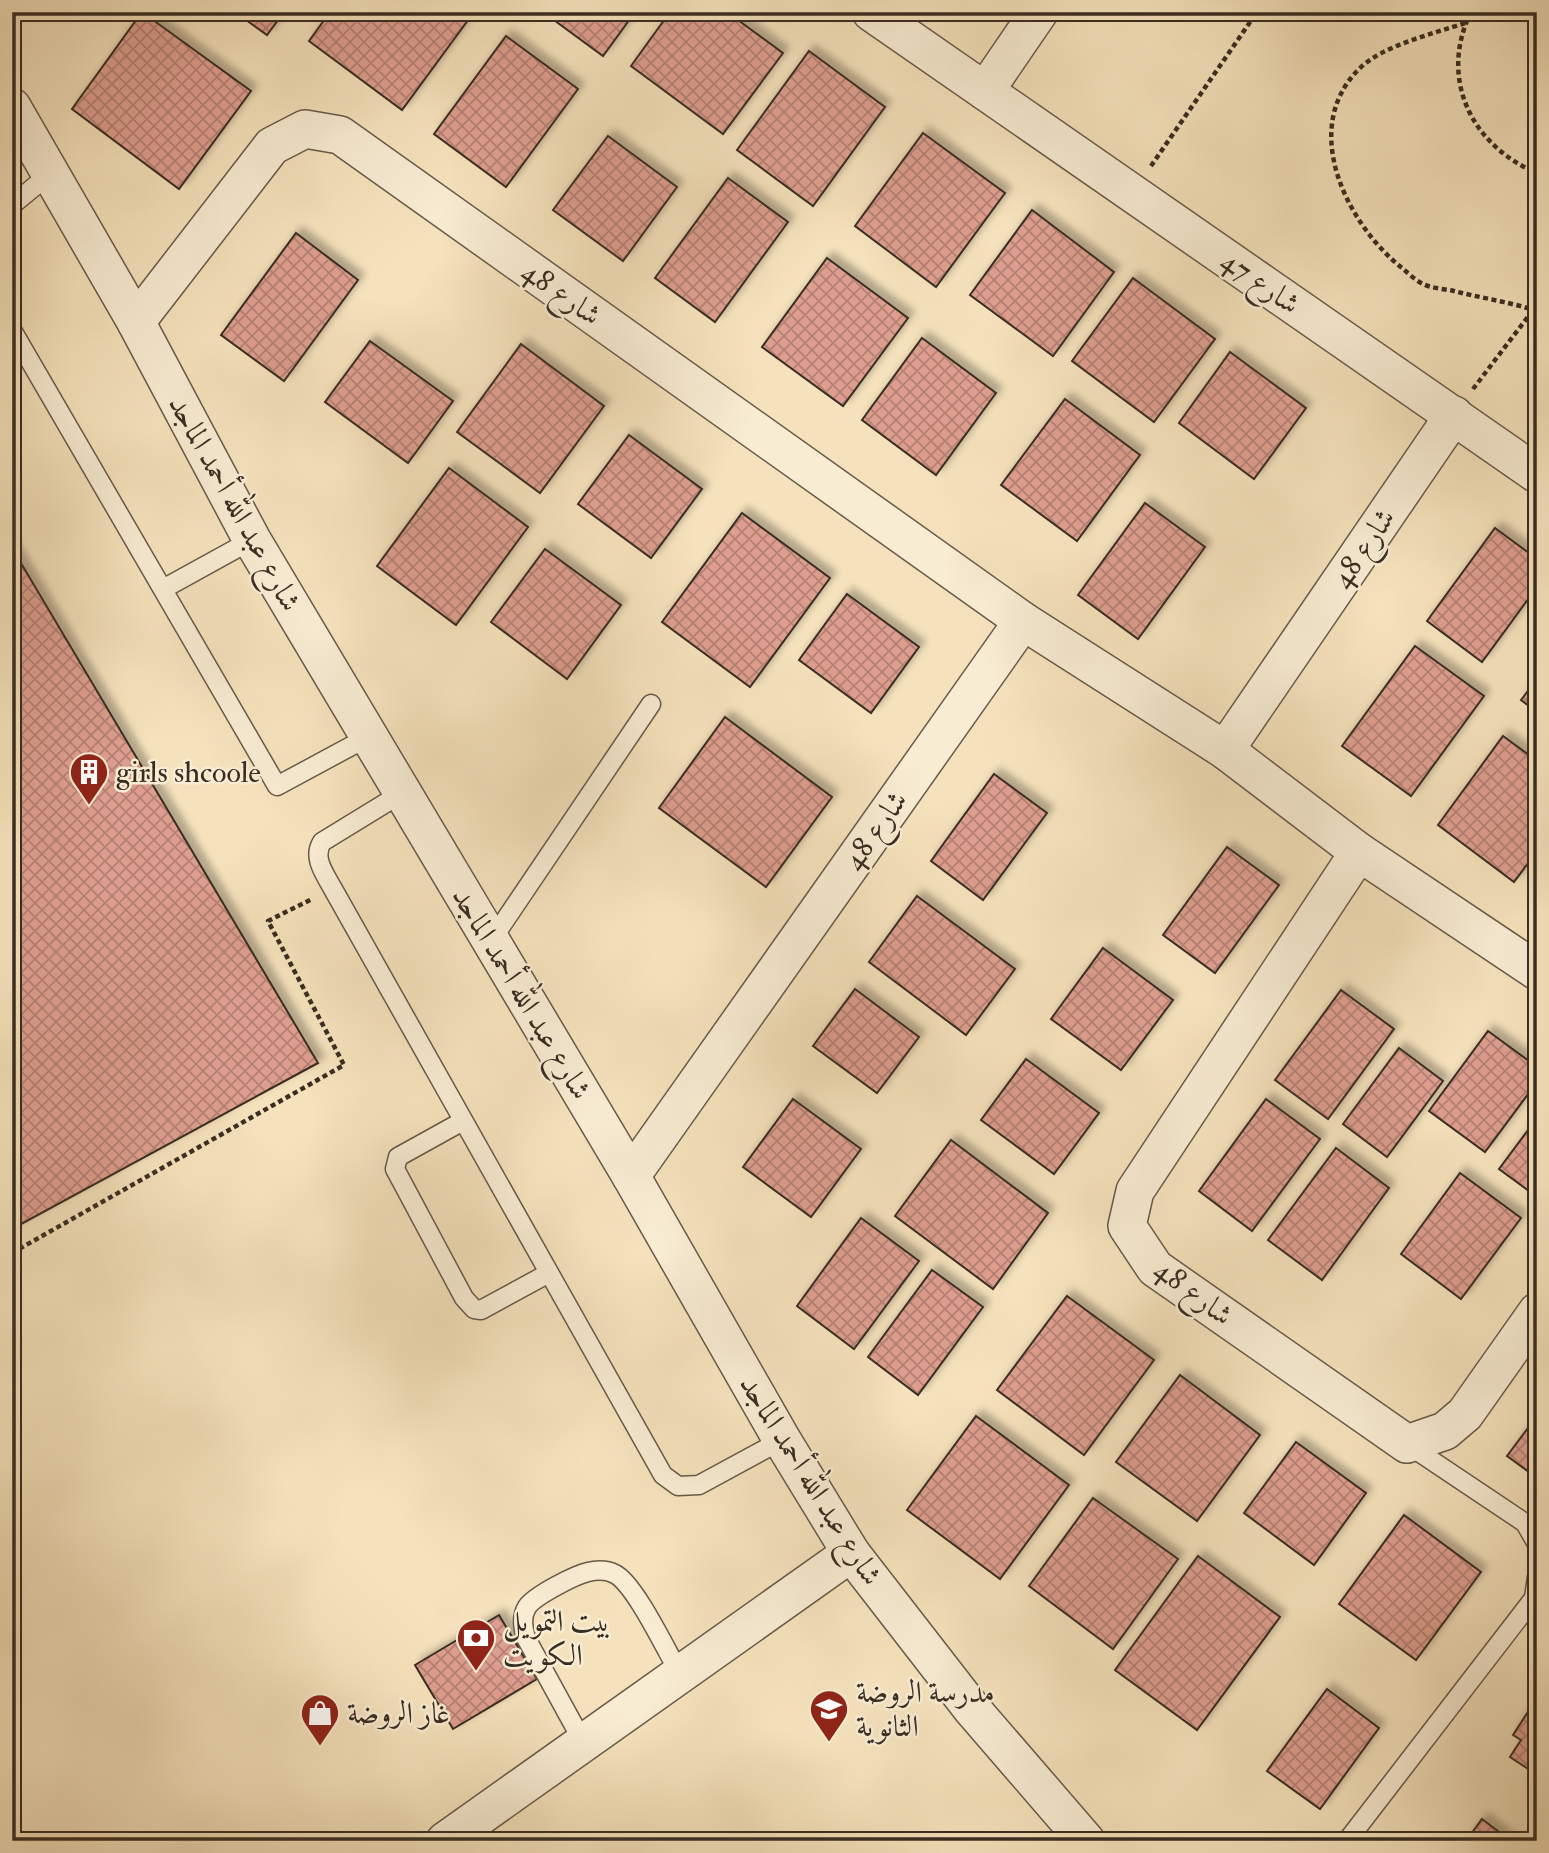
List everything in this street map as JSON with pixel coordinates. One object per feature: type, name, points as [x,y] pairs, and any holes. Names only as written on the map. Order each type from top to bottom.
[{"type":"street","name":"شارع 47","points":[[871,12],[1537,474]]},
{"type":"street","points":[[985,91],[1039,12]]},
{"type":"street","name":"شارع عبد الله أحمد الماجد","points":[[12,107],[136,322],[252,540],[631,1176],[850,1553],[972,1709],[1086,1841]]},
{"type":"street","name":"شارع 48","points":[[136,322],[272,146],[305,130],[340,135],[1023,621],[1225,750],[1359,852],[1537,971]]},
{"type":"street","name":"شارع 48","points":[[1225,750],[1454,415]]},
{"type":"street","name":"شارع 48","points":[[631,1176],[1023,621]]},
{"type":"street","name":"شارع 48","points":[[1359,852],[1135,1191],[1127,1226],[1155,1268],[1407,1444]]},
{"type":"street","points":[[1407,1444],[1445,1431],[1465,1414],[1537,1312]]},
{"type":"street","points":[[445,1841],[850,1553]]},
{"type":"lane","points":[[12,205],[51,173]]},
{"type":"lane","points":[[12,330],[277,786],[368,737]]},
{"type":"lane","points":[[163,589],[252,540]]},
{"type":"lane","points":[[491,941],[651,704]]},
{"type":"lane","points":[[402,793],[322,842],[318,849],[318,860],[663,1475],[678,1486],[699,1485],[782,1440]]},
{"type":"lane","points":[[463,1121],[398,1157],[395,1169],[464,1298],[474,1309],[481,1310],[549,1273]]},
{"type":"lane","points":[[1407,1444],[1525,1523],[1537,1544]]},
{"type":"lane","points":[[583,1742],[526,1638],[523,1616],[532,1601],[581,1574],[592,1571],[614,1574],[631,1589],[680,1674]]},
{"type":"lane","points":[[1347,1841],[1534,1598],[1537,1577]]},
{"type":"path","points":[[1133,193],[1257,12]]},
{"type":"path","points":[[1471,12],[1465,23],[1458,69],[1462,93],[1470,115],[1482,135],[1499,152],[1518,165],[1537,173]]},
{"type":"path","points":[[1454,415],[1535,308],[1423,284],[1386,255],[1357,218],[1337,175],[1331,153],[1330,130],[1335,107],[1345,86],[1360,69],[1378,55],[1465,23]]},
{"type":"path","points":[[12,1253],[344,1065],[268,921],[332,889]]},
{"type":"building","points":[[142,12],[251,91],[179,189],[72,109]]},
{"type":"building","points":[[235,12],[284,12],[267,35]]},
{"type":"building","points":[[330,12],[474,12],[402,110],[309,41]]},
{"type":"building","points":[[543,12],[635,12],[603,56]]},
{"type":"building","points":[[670,12],[727,12],[783,53],[723,134],[631,66]]},
{"type":"building","points":[[506,36],[578,89],[506,187],[434,134]]},
{"type":"building","points":[[809,51],[885,107],[813,206],[737,150]]},
{"type":"building","points":[[923,133],[1005,193],[936,287],[855,226]]},
{"type":"building","points":[[608,136],[677,187],[623,261],[553,210]]},
{"type":"building","points":[[728,178],[788,222],[715,322],[655,278]]},
{"type":"building","points":[[1032,210],[1114,272],[1053,356],[970,295]]},
{"type":"building","points":[[296,233],[358,280],[284,381],[221,335]]},
{"type":"building","points":[[827,258],[908,318],[843,406],[762,347]]},
{"type":"building","points":[[1133,278],[1215,339],[1154,422],[1072,361]]},
{"type":"building","points":[[922,338],[996,393],[936,475],[862,420]]},
{"type":"building","points":[[370,341],[453,401],[408,463],[325,402]]},
{"type":"building","points":[[521,344],[604,406],[540,493],[457,432]]},
{"type":"building","points":[[1230,352],[1306,408],[1254,479],[1179,423]]},
{"type":"building","points":[[1065,399],[1140,455],[1077,541],[1001,485]]},
{"type":"building","points":[[629,435],[702,489],[651,558],[578,504]]},
{"type":"building","points":[[449,468],[528,527],[456,625],[377,566]]},
{"type":"building","points":[[1145,503],[1205,547],[1138,639],[1078,595]]},
{"type":"building","points":[[742,513],[830,578],[750,687],[662,622]]},
{"type":"building","points":[[1495,528],[1537,559],[1537,587],[1482,662],[1427,621]]},
{"type":"building","name":"girls shcoole","points":[[12,548],[318,1063],[12,1229]]},
{"type":"building","points":[[545,549],[621,605],[567,679],[491,622]]},
{"type":"building","points":[[847,594],[919,647],[871,713],[799,660]]},
{"type":"building","points":[[1415,646],[1484,696],[1411,796],[1342,746]]},
{"type":"building","points":[[1537,679],[1537,712],[1521,700]]},
{"type":"building","points":[[725,717],[832,797],[766,887],[659,808]]},
{"type":"building","points":[[1503,736],[1537,761],[1537,851],[1514,882],[1438,825]]},
{"type":"building","points":[[994,774],[1047,813],[983,900],[931,861]]},
{"type":"building","points":[[1227,847],[1279,885],[1215,973],[1163,935]]},
{"type":"building","points":[[917,896],[1015,969],[966,1035],[869,962]]},
{"type":"building","points":[[1103,948],[1173,1000],[1121,1070],[1051,1019]]},
{"type":"building","points":[[855,989],[919,1037],[877,1093],[813,1046]]},
{"type":"building","points":[[1341,990],[1394,1029],[1328,1119],[1275,1080]]},
{"type":"building","points":[[1488,1031],[1537,1067],[1537,1082],[1485,1152],[1429,1111]]},
{"type":"building","points":[[1399,1048],[1443,1081],[1387,1157],[1343,1124]]},
{"type":"building","points":[[1026,1059],[1099,1113],[1054,1174],[981,1120]]},
{"type":"building","points":[[793,1099],[861,1149],[811,1217],[743,1167]]},
{"type":"building","points":[[1266,1099],[1320,1139],[1252,1231],[1199,1191]]},
{"type":"building","points":[[1537,1118],[1537,1197],[1499,1169]]},
{"type":"building","points":[[951,1140],[1048,1213],[993,1289],[895,1216]]},
{"type":"building","points":[[1336,1148],[1389,1188],[1322,1280],[1268,1240]]},
{"type":"building","points":[[1460,1173],[1521,1218],[1461,1299],[1401,1254]]},
{"type":"building","points":[[861,1218],[919,1261],[854,1349],[797,1306]]},
{"type":"building","points":[[932,1270],[983,1307],[918,1395],[868,1357]]},
{"type":"building","points":[[1067,1296],[1154,1360],[1084,1455],[997,1390]]},
{"type":"building","points":[[1180,1375],[1260,1435],[1197,1521],[1116,1462]]},
{"type":"building","points":[[976,1416],[1069,1485],[1000,1579],[907,1510]]},
{"type":"building","points":[[1537,1416],[1537,1478],[1507,1456]]},
{"type":"building","points":[[1296,1442],[1366,1493],[1314,1565],[1244,1513]]},
{"type":"building","points":[[1093,1498],[1178,1559],[1113,1649],[1029,1586]]},
{"type":"building","points":[[1404,1515],[1481,1572],[1416,1660],[1339,1604]]},
{"type":"building","points":[[1198,1556],[1280,1617],[1197,1730],[1115,1670]]},
{"type":"building","name":"بيت التمويل الكويت","points":[[499,1615],[537,1679],[453,1729],[415,1665]]},
{"type":"building","points":[[1327,1689],[1379,1728],[1320,1809],[1267,1771]]},
{"type":"building","points":[[1537,1698],[1537,1775],[1510,1757],[1521,1740],[1513,1735]]},
{"type":"building","points":[[1482,1819],[1511,1841],[1466,1841]]},
{"type":"place","name":"girls shcoole","points":[[89,806]]},
{"type":"place","name":"بيت التمويل الكويت","points":[[476,1672]]},
{"type":"place","name":"مدرسة الروضة الثانوية","points":[[829,1743]]},
{"type":"place","name":"غاز الروضة","points":[[320,1747]]}]
